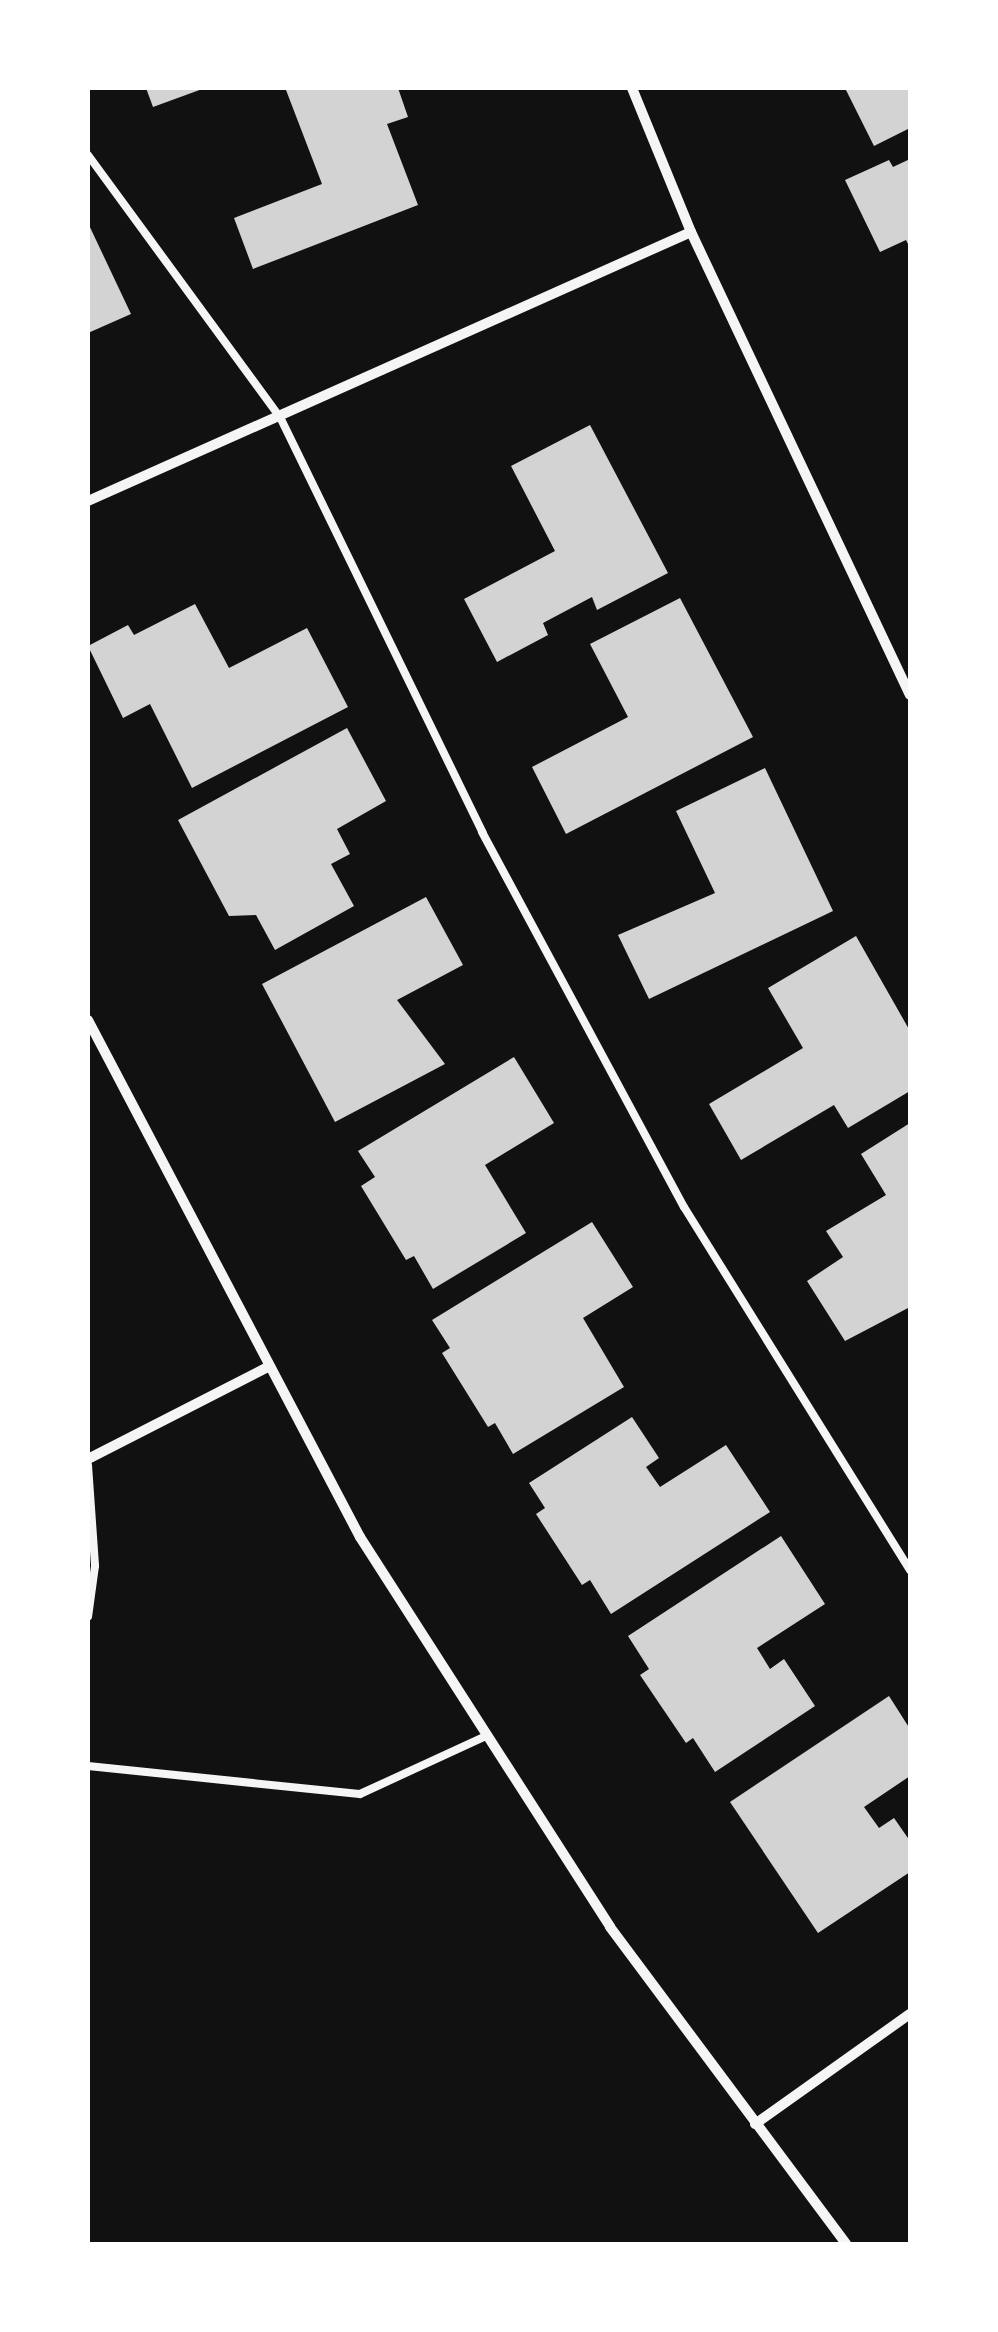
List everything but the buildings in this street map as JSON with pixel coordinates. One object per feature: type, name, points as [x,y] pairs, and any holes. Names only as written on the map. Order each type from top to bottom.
[{"type":"street","points":[[632,88],[691,232],[910,695]]},
{"type":"street","points":[[88,501],[691,232]]},
{"type":"street","points":[[88,1020],[360,1537],[484,1737],[610,1927],[846,2244]]},
{"type":"street","points":[[88,1462],[268,1367]]},
{"type":"street","points":[[754,2124],[910,2014]]},
{"type":"lane","points":[[88,154],[280,416],[482,832],[684,1207],[910,1570]]},
{"type":"lane","points":[[88,1462],[96,1566],[88,1617]]},
{"type":"lane","points":[[88,1766],[360,1794],[484,1737]]}]
